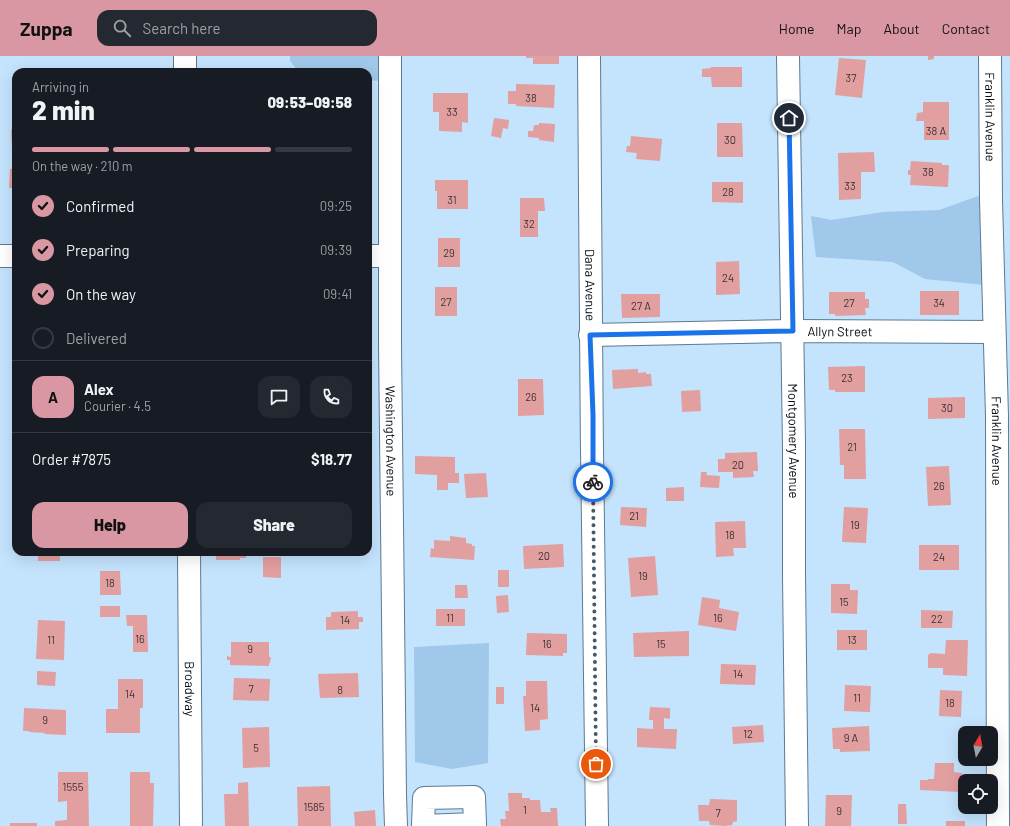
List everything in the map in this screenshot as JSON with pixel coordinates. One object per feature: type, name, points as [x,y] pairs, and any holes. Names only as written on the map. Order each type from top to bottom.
[{"type":"street","points":[[185,56],[185,68]]},
{"type":"street","name":"Washington Avenue","points":[[390,56],[390,256],[396,826]]},
{"type":"street","name":"Dana Avenue","points":[[589,56],[590,335],[593,415],[593,547],[597,826]]},
{"type":"street","name":"Montgomery Avenue","points":[[788,56],[793,331],[797,826]]},
{"type":"street","name":"Franklin Avenue","points":[[990,56],[991,200],[996,416],[998,826]]},
{"type":"street","points":[[0,256],[12,256]]},
{"type":"street","points":[[372,256],[390,256]]},
{"type":"street","name":"Allyn Street","points":[[590,335],[793,331],[994,332]]},
{"type":"street","name":"Broadway","points":[[189,556],[191,826]]},
{"type":"shaded area","points":[[290,56],[385,56],[390,80],[372,81],[372,68],[296,68],[290,61]]},
{"type":"shaded area","points":[[981,195],[984,285],[925,279],[893,262],[816,257],[811,216],[831,220],[883,212],[939,210]]},
{"type":"shaded area","points":[[489,643],[488,763],[452,769],[415,762],[414,647]]},
{"type":"building","points":[[526,56],[559,56],[559,64],[533,64],[533,58],[526,58]]},
{"type":"building","points":[[928,56],[934,56],[934,59],[928,60]]},
{"type":"building","points":[[839,58],[866,60],[862,98],[835,95]]},
{"type":"building","points":[[711,67],[742,67],[742,87],[712,87],[711,77],[702,77],[702,69]]},
{"type":"building","points":[[516,84],[555,85],[554,108],[516,106],[516,104],[508,104],[508,91],[516,91]]},
{"type":"building","points":[[433,93],[468,93],[468,123],[462,122],[462,132],[439,131],[439,112],[433,112]]},
{"type":"building","points":[[923,102],[949,102],[949,140],[924,140],[924,121],[916,121],[917,113],[923,112]]},
{"type":"building","points":[[494,118],[509,120],[508,129],[503,128],[501,138],[491,136]]},
{"type":"building","points":[[539,123],[555,124],[554,142],[528,137],[528,131],[533,131],[534,125],[539,125]]},
{"type":"building","points":[[717,123],[742,123],[743,157],[717,157]]},
{"type":"building","points":[[631,136],[662,139],[660,161],[636,159],[637,153],[626,152],[627,146],[630,146]]},
{"type":"building","points":[[874,152],[875,172],[861,172],[861,199],[839,200],[838,153]]},
{"type":"building","points":[[911,161],[942,163],[942,165],[949,165],[948,187],[910,185],[911,175],[908,175],[908,170],[910,170]]},
{"type":"building","points":[[10,169],[12,169],[12,188],[9,188]]},
{"type":"building","points":[[435,180],[468,180],[468,209],[437,209],[437,191],[435,191]]},
{"type":"building","points":[[712,182],[743,182],[743,203],[712,202]]},
{"type":"building","points":[[520,198],[544,198],[545,211],[538,211],[538,237],[520,237]]},
{"type":"building","points":[[438,238],[460,238],[460,267],[438,267]]},
{"type":"building","points":[[739,261],[740,294],[716,295],[716,262]]},
{"type":"building","points":[[435,287],[457,287],[457,316],[435,316]]},
{"type":"building","points":[[920,291],[959,291],[959,315],[920,315]]},
{"type":"building","points":[[829,292],[865,292],[865,299],[869,299],[869,308],[865,308],[866,315],[835,316],[835,314],[829,314]]},
{"type":"building","points":[[621,294],[660,294],[660,317],[622,318]]},
{"type":"building","points":[[865,366],[865,392],[835,392],[835,390],[829,390],[828,367]]},
{"type":"building","points":[[638,369],[638,373],[646,372],[646,374],[651,374],[652,386],[613,389],[612,370]]},
{"type":"building","points":[[518,379],[543,379],[544,415],[518,416]]},
{"type":"building","points":[[700,390],[701,411],[682,412],[681,391]]},
{"type":"building","points":[[965,397],[965,418],[928,419],[928,398]]},
{"type":"building","points":[[839,429],[865,429],[866,479],[844,479],[844,465],[840,465]]},
{"type":"building","points":[[757,452],[758,471],[753,471],[754,477],[733,478],[733,472],[718,472],[718,459],[725,459],[725,453]]},
{"type":"building","points":[[415,456],[455,457],[455,473],[459,473],[459,483],[448,483],[448,490],[437,490],[437,475],[415,474]]},
{"type":"building","points":[[949,466],[951,505],[928,506],[926,467]]},
{"type":"building","points":[[701,472],[707,472],[706,475],[720,476],[719,488],[700,487]]},
{"type":"building","points":[[486,473],[488,497],[466,498],[464,474]]},
{"type":"building","points":[[684,487],[684,501],[666,501],[666,488]]},
{"type":"building","points":[[621,507],[647,508],[646,527],[620,525]]},
{"type":"building","points":[[844,507],[868,508],[866,543],[842,542]]},
{"type":"building","points":[[745,521],[746,548],[733,548],[734,556],[716,557],[715,522]]},
{"type":"building","points":[[450,536],[466,538],[466,543],[475,546],[474,560],[430,557],[431,548],[434,549],[434,540],[450,541]]},
{"type":"building","points":[[563,544],[564,567],[524,569],[523,546]]},
{"type":"building","points":[[919,545],[959,545],[959,570],[919,570]]},
{"type":"building","points":[[38,556],[60,556],[60,561],[38,561]]},
{"type":"building","points":[[216,556],[246,556],[246,558],[240,558],[240,560],[216,560]]},
{"type":"building","points":[[655,556],[658,595],[631,597],[628,558]]},
{"type":"building","points":[[263,557],[281,557],[281,578],[263,577]]},
{"type":"building","points":[[498,570],[509,570],[509,587],[498,587]]},
{"type":"building","points":[[100,571],[120,571],[121,595],[100,595]]},
{"type":"building","points":[[831,584],[850,584],[850,590],[858,590],[857,614],[831,613]]},
{"type":"building","points":[[455,585],[467,585],[468,598],[455,598]]},
{"type":"building","points":[[508,595],[509,612],[497,613],[496,596]]},
{"type":"building","points":[[702,597],[720,600],[719,608],[739,612],[736,631],[698,625]]},
{"type":"building","points":[[100,606],[120,606],[120,617],[100,617]]},
{"type":"building","points":[[436,609],[465,609],[465,626],[436,626]]},
{"type":"building","points":[[921,610],[953,611],[952,628],[921,628]]},
{"type":"building","points":[[358,611],[358,617],[363,617],[363,622],[359,622],[359,629],[326,630],[326,617],[331,617],[331,612]]},
{"type":"building","points":[[126,615],[147,615],[148,652],[133,652],[133,626],[127,626]]},
{"type":"building","points":[[38,620],[65,621],[64,660],[36,659]]},
{"type":"building","points":[[837,630],[867,630],[867,650],[837,650]]},
{"type":"building","points":[[689,631],[689,656],[634,657],[633,633]]},
{"type":"building","points":[[527,633],[567,634],[567,653],[563,653],[563,656],[526,655]]},
{"type":"building","points":[[946,640],[968,640],[967,676],[943,675],[943,668],[928,668],[928,655],[931,653],[945,654]]},
{"type":"building","points":[[231,642],[269,642],[269,657],[271,657],[269,666],[230,665],[230,660],[227,660],[227,656],[231,657]]},
{"type":"building","points":[[721,664],[756,665],[755,685],[720,684]]},
{"type":"building","points":[[37,671],[56,672],[55,686],[37,685]]},
{"type":"building","points":[[358,673],[359,697],[320,698],[318,674]]},
{"type":"building","points":[[234,678],[270,679],[269,701],[233,700]]},
{"type":"building","points":[[118,679],[143,679],[143,708],[140,708],[140,733],[106,733],[106,709],[118,709]]},
{"type":"building","points":[[526,681],[547,681],[548,719],[540,720],[540,730],[525,731],[523,696],[526,696]]},
{"type":"building","points":[[845,685],[871,686],[870,712],[844,711]]},
{"type":"building","points":[[496,687],[504,687],[504,704],[496,704]]},
{"type":"building","points":[[940,690],[962,691],[961,717],[939,716]]},
{"type":"building","points":[[650,707],[670,708],[670,719],[664,718],[664,729],[677,729],[676,749],[637,747],[637,728],[653,729],[653,720],[649,720]]},
{"type":"building","points":[[24,708],[66,710],[66,735],[23,731]]},
{"type":"building","points":[[763,725],[764,742],[733,744],[732,727]]},
{"type":"building","points":[[869,726],[870,751],[840,752],[840,749],[833,749],[832,728]]},
{"type":"building","points":[[269,727],[270,767],[243,768],[242,728]]},
{"type":"building","points":[[935,763],[954,763],[954,772],[962,773],[958,774],[958,792],[920,790],[920,780],[934,779]]},
{"type":"building","points":[[58,772],[88,772],[89,826],[55,826],[55,821],[67,820],[67,801],[58,802]]},
{"type":"building","points":[[130,772],[150,772],[150,783],[154,783],[153,826],[130,826]]},
{"type":"building","points":[[248,782],[249,826],[225,826],[224,794],[238,794],[238,783]]},
{"type":"building","points":[[330,786],[331,826],[298,826],[297,787]]},
{"type":"building","points":[[508,793],[522,793],[522,798],[540,800],[541,812],[551,812],[550,808],[557,808],[558,826],[501,826],[500,819],[506,819],[505,811],[509,811]]},
{"type":"building","points":[[826,795],[852,795],[851,826],[825,826]]},
{"type":"building","points":[[710,799],[737,800],[737,821],[733,822],[732,825],[724,826],[710,825],[709,821],[699,821],[698,805],[709,805]]},
{"type":"building","points":[[898,804],[906,804],[907,824],[898,824]]},
{"type":"building","points":[[375,810],[376,826],[355,826],[354,812]]},
{"type":"building","points":[[946,821],[965,821],[965,826],[946,826]]},
{"type":"building","points":[[10,823],[37,823],[37,826],[10,826]]},
{"type":"way so far","points":[[593,482],[596,764]]},
{"type":"route","points":[[593,482],[593,415],[590,335],[793,331],[789,118]]}]
